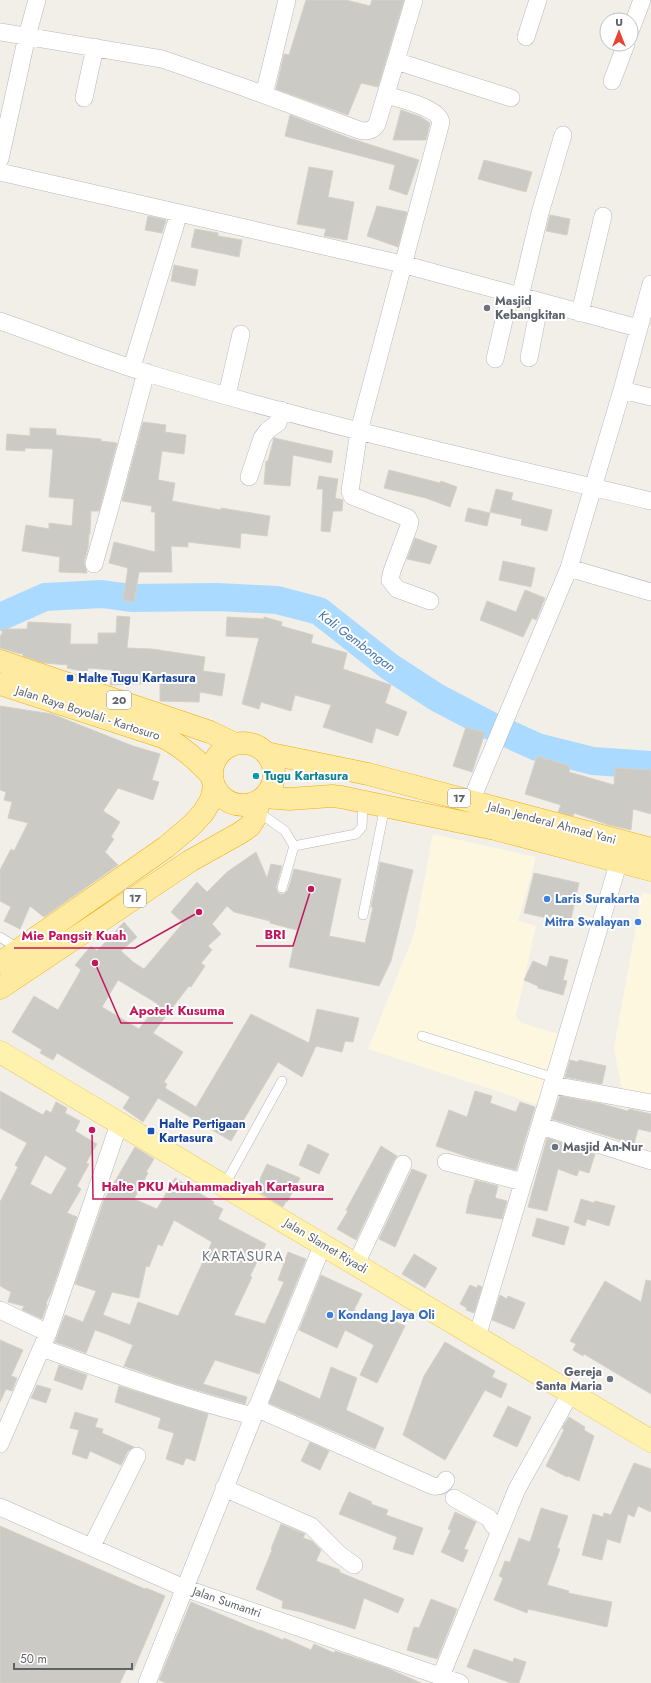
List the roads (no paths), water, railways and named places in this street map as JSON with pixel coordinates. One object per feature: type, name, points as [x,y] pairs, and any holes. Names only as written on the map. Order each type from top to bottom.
[{"type":"highway","name":"Jalan Raya Boyolali - Kartosuro","points":[[0,661],[210,732],[236,744]]},
{"type":"highway","name":"Jalan Raya Boyolali - Kartosuro","points":[[0,684],[163,737],[179,746],[195,759],[212,781]]},
{"type":"highway","name":"17","points":[[0,963],[166,847],[192,825],[212,800],[213,763],[224,749],[236,744],[252,744],[266,753],[270,759],[274,772],[272,786],[260,803],[250,826],[190,861],[0,988]]},
{"type":"highway","name":"Jalan Jenderal Ahmad Yani","points":[[266,753],[368,774],[651,849]]},
{"type":"highway","name":"17","points":[[212,781],[225,800],[233,804],[260,803]]},
{"type":"highway","name":"Jalan Jenderal Ahmad Yani","points":[[260,803],[332,796],[495,829],[651,870]]},
{"type":"main road","name":"Jalan Slamet Riyadi","points":[[0,1052],[323,1244],[570,1394],[651,1441]]},
{"type":"street","points":[[0,158],[27,36],[37,0]]},
{"type":"street","points":[[264,95],[287,0]]},
{"type":"street","points":[[0,32],[162,59],[364,131],[373,129],[376,126],[414,0]]},
{"type":"street","points":[[526,36],[538,0]]},
{"type":"street","points":[[637,12],[642,0]]},
{"type":"street","points":[[84,98],[95,47]]},
{"type":"street","points":[[612,81],[623,52]]},
{"type":"street","points":[[396,61],[511,98]]},
{"type":"street","points":[[386,95],[413,103],[435,113],[439,116],[441,122],[358,431],[350,485],[351,495],[408,518],[410,522],[409,526],[392,571],[391,582],[401,591],[430,601]]},
{"type":"street","points":[[495,359],[563,135]]},
{"type":"street","points":[[0,172],[402,264],[515,296],[638,328]]},
{"type":"street","points":[[94,564],[111,504],[139,370],[179,213]]},
{"type":"street","points":[[580,313],[603,216]]},
{"type":"street","points":[[471,801],[569,568],[622,390],[638,328],[649,295]]},
{"type":"street","points":[[529,358],[540,302]]},
{"type":"street","points":[[0,321],[139,370],[281,410],[358,431],[651,501]]},
{"type":"street","points":[[227,395],[241,334]]},
{"type":"street","points":[[622,390],[651,397]]},
{"type":"street","points":[[249,477],[262,438],[268,430],[278,423],[281,410]]},
{"type":"street","points":[[569,568],[651,592]]},
{"type":"street","points":[[477,1337],[541,1126],[618,861]]},
{"type":"street","points":[[554,1082],[651,1103]]},
{"type":"street","points":[[0,1444],[48,1333],[119,1124]]},
{"type":"street","points":[[541,1126],[651,1160]]},
{"type":"street","points":[[446,1162],[523,1182]]},
{"type":"street","points":[[356,1264],[403,1164]]},
{"type":"street","points":[[147,1683],[254,1412],[323,1244]]},
{"type":"street","points":[[0,1310],[48,1333]]},
{"type":"street","points":[[42,1348],[142,1384],[221,1408],[254,1412],[433,1486],[438,1487],[446,1480]]},
{"type":"street","points":[[441,1676],[517,1490],[570,1394]]},
{"type":"street","points":[[92,1546],[137,1456]]},
{"type":"street","points":[[224,1488],[311,1526],[340,1555],[354,1565]]},
{"type":"street","points":[[454,1498],[489,1518],[493,1525],[500,1529]]},
{"type":"street","name":"Jalan Sumantri","points":[[0,1507],[92,1546],[184,1588],[460,1683]]},
{"type":"lane","points":[[294,846],[356,834],[362,827],[363,802]]},
{"type":"lane","points":[[260,803],[285,831],[294,846],[282,888]]},
{"type":"lane","points":[[363,915],[385,806]]},
{"type":"lane","points":[[0,937],[20,950]]},
{"type":"lane","points":[[422,1036],[554,1082]]},
{"type":"lane","points":[[224,1186],[282,1081]]},
{"type":"waterway","name":"Kali Gembongan","points":[[0,617],[45,597],[102,594],[131,598],[217,597],[277,600],[319,611],[390,667],[436,697],[491,726],[537,747],[593,761],[651,765]]},
{"type":"place","name":"Masjid Kebangkitan","points":[[487,308]]},
{"type":"place","name":"Halte Tugu Kartasura","points":[[70,678]]},
{"type":"place","name":"Tugu Kartasura","points":[[256,776]]},
{"type":"place","name":"BRI","points":[[311,889]]},
{"type":"place","name":"Laris Surakarta","points":[[547,899]]},
{"type":"place","name":"Mie Pangsit Kuah","points":[[199,912]]},
{"type":"place","name":"Mitra Swalayan","points":[[638,922]]},
{"type":"place","name":"Apotek Kusuma","points":[[95,963]]},
{"type":"place","name":"Halte PKU Muhammadiyah Kartasura","points":[[92,1130]]},
{"type":"place","name":"Halte Pertigaan Kartasura","points":[[151,1131]]},
{"type":"place","name":"Masjid An-Nur","points":[[555,1147]]},
{"type":"place","name":"Kondang Jaya Oli","points":[[330,1315]]},
{"type":"place","name":"Gereja Santa Maria","points":[[610,1379]]},
{"type":"district","name":"KARTASURA","points":[[243,1256]]}]
